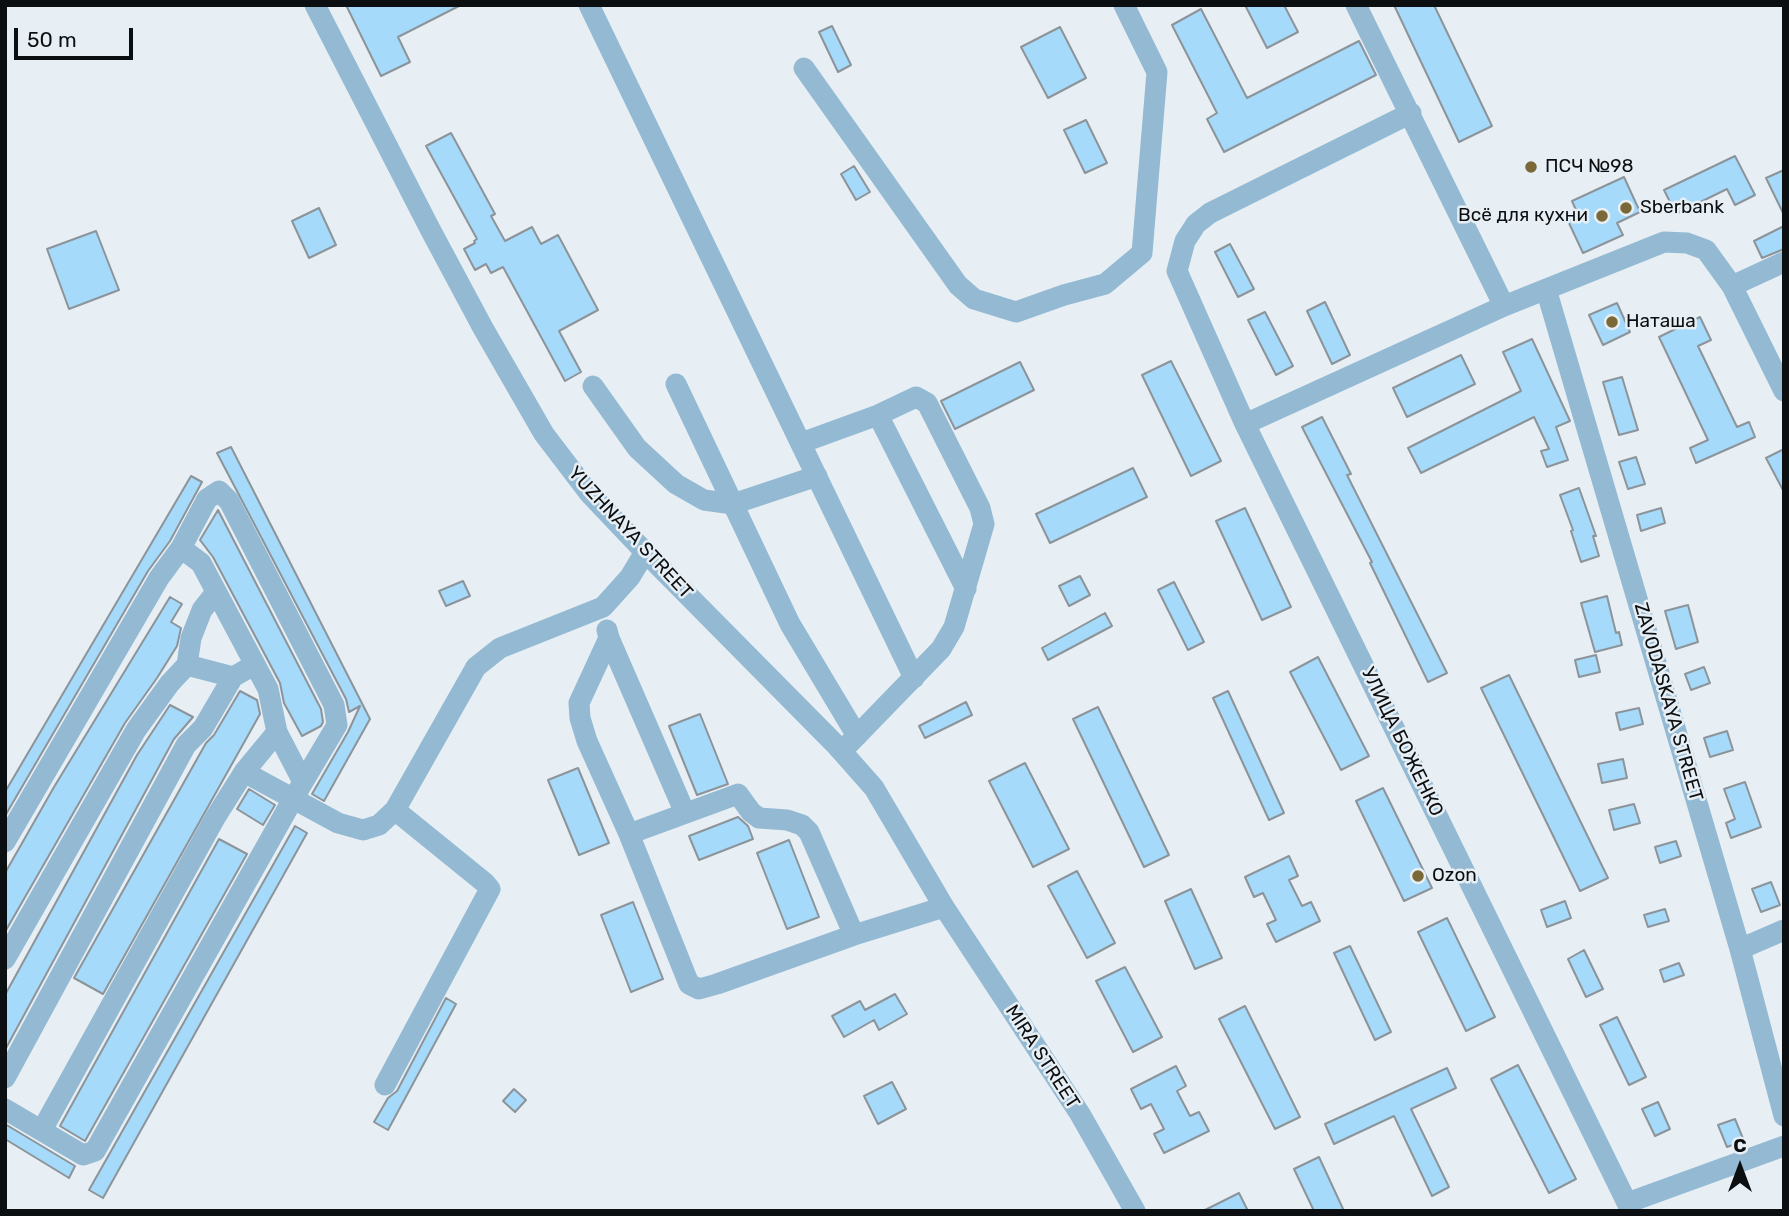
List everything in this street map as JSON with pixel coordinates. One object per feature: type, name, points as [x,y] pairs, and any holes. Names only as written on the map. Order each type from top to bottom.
[{"type":"street","name":"YUZHNAYA STREET","points":[[315,5],[430,229],[544,434],[589,493],[645,552],[850,744],[944,907]]},
{"type":"street","points":[[589,5],[914,678]]},
{"type":"street","points":[[804,68],[958,285],[974,299],[1016,312],[1105,284],[1142,253],[1157,72],[1124,5]]},
{"type":"street","points":[[1356,5],[1504,306]]},
{"type":"street","name":"УЛИЦА БОЖЕНКО","points":[[1411,113],[1210,213],[1196,224],[1185,241],[1177,271],[1245,424],[1629,1207]]},
{"type":"street","points":[[1245,424],[1504,306],[1664,242],[1687,243],[1706,250],[1731,286],[1784,391]]},
{"type":"street","points":[[1731,286],[1784,262]]},
{"type":"street","name":"ZAVODASKAYA STREET","points":[[1546,289],[1740,949],[1784,1116]]},
{"type":"street","points":[[676,384],[850,744],[941,649],[954,627],[984,524],[979,508],[927,403],[916,397],[878,415],[801,443]]},
{"type":"street","points":[[593,386],[637,448],[676,484],[704,500],[733,503],[817,476]]},
{"type":"street","points":[[878,415],[966,589]]},
{"type":"street","points":[[5,842],[159,578],[181,548],[207,499],[219,491],[229,501],[334,705],[337,725],[95,1151],[83,1155],[5,1109]]},
{"type":"street","points":[[181,548],[201,563],[268,689],[277,732],[298,790]]},
{"type":"street","points":[[244,772],[298,790],[338,822],[363,831],[379,825],[395,810],[476,667],[500,648],[603,607],[629,577],[645,552]]},
{"type":"street","points":[[5,959],[135,730],[187,665],[191,638],[198,619],[216,592]]},
{"type":"street","points":[[603,607],[609,638],[685,813]]},
{"type":"street","points":[[609,638],[579,703],[580,718],[587,741],[629,834],[689,984],[699,989],[944,907]]},
{"type":"street","points":[[187,665],[233,677]]},
{"type":"street","points":[[5,1078],[186,745],[203,728],[233,677],[254,665]]},
{"type":"street","points":[[41,1130],[215,818],[244,772],[277,732]]},
{"type":"street","points":[[629,834],[738,794],[759,818],[787,820],[802,825],[810,832],[854,935]]},
{"type":"street","points":[[386,1085],[491,889],[395,810]]},
{"type":"street","name":"MIRA STREET","points":[[944,907],[1080,1114],[1135,1211]]},
{"type":"street","points":[[1740,949],[1784,930]]},
{"type":"street","points":[[1629,1207],[1784,1146]]},
{"type":"building","points":[[346,5],[461,5],[398,37],[410,62],[381,76]]},
{"type":"building","points":[[1245,5],[1284,5],[1298,32],[1267,48]]},
{"type":"building","points":[[1394,5],[1434,5],[1492,126],[1459,142]]},
{"type":"building","points":[[1201,9],[1247,98],[1359,41],[1376,75],[1224,152],[1207,119],[1217,113],[1172,25]]},
{"type":"building","points":[[832,26],[851,65],[838,72],[819,32]]},
{"type":"building","points":[[1060,27],[1086,78],[1048,98],[1021,47]]},
{"type":"building","points":[[1086,120],[1107,163],[1085,173],[1064,130]]},
{"type":"building","points":[[451,133],[495,214],[491,216],[505,241],[532,227],[541,244],[558,235],[598,310],[559,331],[581,372],[565,381],[503,267],[491,273],[486,264],[475,270],[464,249],[477,239],[426,146]]},
{"type":"building","points":[[1735,156],[1755,195],[1735,205],[1727,189],[1676,214],[1664,190]]},
{"type":"building","points":[[854,166],[870,192],[856,200],[841,174]]},
{"type":"building","points":[[1784,170],[1784,215],[1766,178]]},
{"type":"building","points":[[1624,177],[1640,212],[1617,223],[1623,235],[1583,253],[1568,221],[1579,217],[1572,201]]},
{"type":"building","points":[[319,208],[336,245],[309,258],[292,221]]},
{"type":"building","points":[[1784,226],[1784,249],[1762,258],[1754,241]]},
{"type":"building","points":[[96,231],[119,290],[69,309],[47,249]]},
{"type":"building","points":[[1230,244],[1254,289],[1238,297],[1215,252]]},
{"type":"building","points":[[1325,302],[1350,355],[1332,364],[1307,311]]},
{"type":"building","points":[[1617,303],[1630,332],[1603,345],[1589,315]]},
{"type":"building","points":[[1265,312],[1293,366],[1276,375],[1248,320]]},
{"type":"building","points":[[1700,317],[1711,340],[1698,346],[1737,427],[1749,422],[1755,437],[1696,463],[1690,448],[1708,440],[1659,337]]},
{"type":"building","points":[[1532,339],[1570,421],[1556,427],[1568,460],[1547,467],[1541,451],[1549,449],[1534,417],[1421,473],[1408,448],[1521,391],[1503,352]]},
{"type":"building","points":[[1461,355],[1475,384],[1407,417],[1393,388]]},
{"type":"building","points":[[1171,361],[1221,461],[1191,476],[1142,375]]},
{"type":"building","points":[[1020,362],[1034,390],[955,429],[941,401]]},
{"type":"building","points":[[1622,377],[1638,430],[1619,435],[1603,382]]},
{"type":"building","points":[[1322,417],[1351,474],[1347,475],[1447,673],[1428,682],[1370,563],[1372,562],[1302,427]]},
{"type":"building","points":[[231,447],[370,719],[324,801],[312,794],[360,706],[349,712],[346,699],[217,453]]},
{"type":"building","points":[[1784,449],[1784,492],[1766,458]]},
{"type":"building","points":[[1636,457],[1645,484],[1628,489],[1619,462]]},
{"type":"building","points":[[1133,468],[1147,497],[1050,543],[1036,514]]},
{"type":"building","points":[[191,476],[202,482],[170,541],[148,571],[5,816],[5,792]]},
{"type":"building","points":[[1579,488],[1596,536],[1593,536],[1599,556],[1581,562],[1560,495]]},
{"type":"building","points":[[1245,508],[1291,607],[1262,620],[1216,521]]},
{"type":"building","points":[[1661,508],[1665,523],[1641,531],[1637,515]]},
{"type":"building","points":[[218,510],[321,709],[321,726],[302,736],[284,703],[280,683],[213,557],[200,540]]},
{"type":"building","points":[[1080,576],[1090,595],[1069,606],[1059,586]]},
{"type":"building","points":[[463,581],[470,596],[446,606],[439,591]]},
{"type":"building","points":[[1174,582],[1204,642],[1188,650],[1158,590]]},
{"type":"building","points":[[1607,596],[1616,633],[1619,632],[1622,645],[1595,652],[1581,603]]},
{"type":"building","points":[[170,597],[182,604],[171,622],[181,628],[177,646],[125,723],[5,932],[5,873]]},
{"type":"building","points":[[1688,605],[1698,642],[1676,649],[1665,611]]},
{"type":"building","points":[[1105,613],[1112,626],[1048,660],[1042,648]]},
{"type":"building","points":[[1596,655],[1600,672],[1579,677],[1575,660]]},
{"type":"building","points":[[1318,657],[1369,756],[1341,770],[1290,672]]},
{"type":"building","points":[[1704,667],[1710,683],[1691,690],[1685,674]]},
{"type":"building","points":[[1509,675],[1608,878],[1580,891],[1481,688]]},
{"type":"building","points":[[240,691],[257,700],[260,714],[103,994],[74,978],[206,743],[214,735]]},
{"type":"building","points":[[1228,691],[1284,813],[1269,820],[1213,698]]},
{"type":"building","points":[[966,702],[972,715],[925,738],[919,726]]},
{"type":"building","points":[[170,705],[193,717],[174,739],[5,1050],[5,995],[137,755]]},
{"type":"building","points":[[1098,707],[1169,855],[1144,867],[1073,719]]},
{"type":"building","points":[[1639,708],[1643,724],[1620,730],[1616,713]]},
{"type":"building","points":[[700,714],[728,784],[697,795],[669,726]]},
{"type":"building","points":[[1727,731],[1733,750],[1710,757],[1704,738]]},
{"type":"building","points":[[1623,759],[1627,778],[1602,783],[1598,764]]},
{"type":"building","points":[[1025,763],[1069,849],[1033,867],[989,781]]},
{"type":"building","points":[[578,768],[609,843],[579,855],[548,780]]},
{"type":"building","points":[[1745,782],[1761,827],[1731,838],[1726,823],[1735,819],[1724,789]]},
{"type":"building","points":[[1383,788],[1432,888],[1404,901],[1356,801]]},
{"type":"building","points":[[249,789],[275,805],[263,825],[237,809]]},
{"type":"building","points":[[1634,804],[1640,823],[1614,830],[1609,810]]},
{"type":"building","points":[[738,817],[748,826],[753,839],[699,860],[689,836]]},
{"type":"building","points":[[295,826],[307,833],[103,1198],[89,1190]]},
{"type":"building","points":[[219,839],[247,854],[85,1141],[60,1126]]},
{"type":"building","points":[[789,840],[819,917],[787,929],[757,853]]},
{"type":"building","points":[[1676,841],[1681,856],[1660,863],[1655,847]]},
{"type":"building","points":[[1289,856],[1298,876],[1289,880],[1302,906],[1311,902],[1320,921],[1276,942],[1267,924],[1276,920],[1263,893],[1254,897],[1245,877]]},
{"type":"building","points":[[1077,871],[1115,943],[1087,958],[1048,886]]},
{"type":"building","points":[[1771,882],[1780,905],[1761,912],[1752,889]]},
{"type":"building","points":[[1191,889],[1222,958],[1195,969],[1165,901]]},
{"type":"building","points":[[1565,901],[1571,918],[1547,927],[1541,910]]},
{"type":"building","points":[[633,902],[663,979],[631,992],[601,915]]},
{"type":"building","points":[[1665,909],[1669,921],[1648,927],[1644,915]]},
{"type":"building","points":[[1447,918],[1495,1017],[1466,1031],[1418,932]]},
{"type":"building","points":[[1350,946],[1391,1032],[1375,1040],[1334,953]]},
{"type":"building","points":[[1584,950],[1603,989],[1586,997],[1568,959]]},
{"type":"building","points":[[1679,963],[1684,975],[1664,982],[1660,970]]},
{"type":"building","points":[[1125,967],[1162,1037],[1133,1052],[1096,981]]},
{"type":"building","points":[[895,994],[907,1014],[879,1030],[874,1020],[844,1037],[832,1016],[860,1001],[865,1010]]},
{"type":"building","points":[[446,998],[456,1004],[388,1130],[374,1122],[388,1098],[397,1091]]},
{"type":"building","points":[[1245,1006],[1300,1117],[1275,1129],[1219,1019]]},
{"type":"building","points":[[1617,1017],[1646,1077],[1629,1085],[1600,1025]]},
{"type":"building","points":[[1518,1065],[1576,1179],[1549,1193],[1491,1079]]},
{"type":"building","points":[[1176,1066],[1186,1086],[1177,1091],[1190,1116],[1199,1112],[1209,1131],[1164,1153],[1154,1134],[1164,1129],[1151,1104],[1141,1109],[1131,1089]]},
{"type":"building","points":[[1447,1068],[1456,1088],[1411,1109],[1449,1187],[1432,1196],[1394,1116],[1334,1144],[1325,1124]]},
{"type":"building","points":[[892,1082],[906,1109],[878,1124],[864,1096]]},
{"type":"building","points":[[514,1089],[526,1100],[515,1112],[503,1101]]},
{"type":"building","points":[[1658,1102],[1670,1129],[1655,1136],[1642,1109]]},
{"type":"building","points":[[1735,1119],[1744,1141],[1727,1147],[1718,1125]]},
{"type":"building","points":[[5,1124],[75,1166],[69,1178],[5,1139]]},
{"type":"building","points":[[1319,1157],[1344,1211],[1314,1211],[1294,1169]]},
{"type":"building","points":[[1239,1193],[1248,1211],[1203,1211]]},
{"type":"place","name":"ПСЧ №98","points":[[1531,167]]},
{"type":"place","name":"Sberbank","points":[[1626,208]]},
{"type":"place","name":"Всё для кухни","points":[[1602,216]]},
{"type":"place","name":"Наташа","points":[[1612,322]]},
{"type":"place","name":"Ozon","points":[[1418,876]]}]
